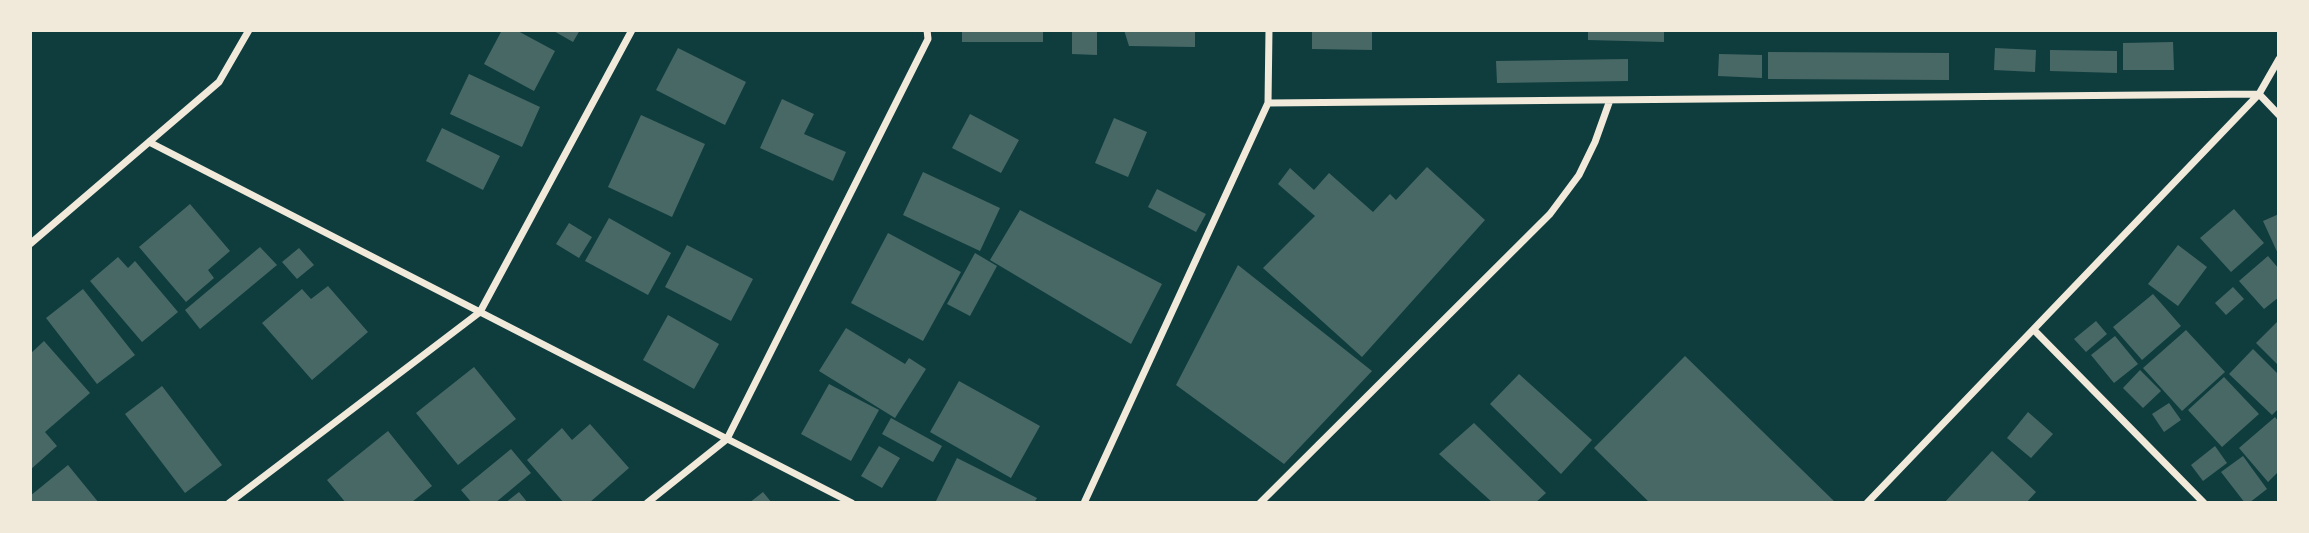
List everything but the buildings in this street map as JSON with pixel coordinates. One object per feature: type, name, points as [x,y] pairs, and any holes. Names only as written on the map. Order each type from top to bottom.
[{"type":"street","points":[[30,244],[219,82],[249,30]]},
{"type":"street","points":[[229,503],[480,312],[632,30]]},
{"type":"street","points":[[648,503],[727,439],[928,39],[927,30]]},
{"type":"street","points":[[1084,503],[1268,103],[1269,30]]},
{"type":"street","points":[[1867,503],[2259,94],[2279,59]]},
{"type":"street","points":[[1268,103],[2259,94],[2279,115]]},
{"type":"street","points":[[1260,503],[1550,214],[1579,174],[1595,142],[1610,100]]},
{"type":"street","points":[[149,142],[852,503]]},
{"type":"street","points":[[2034,330],[2204,503]]}]
